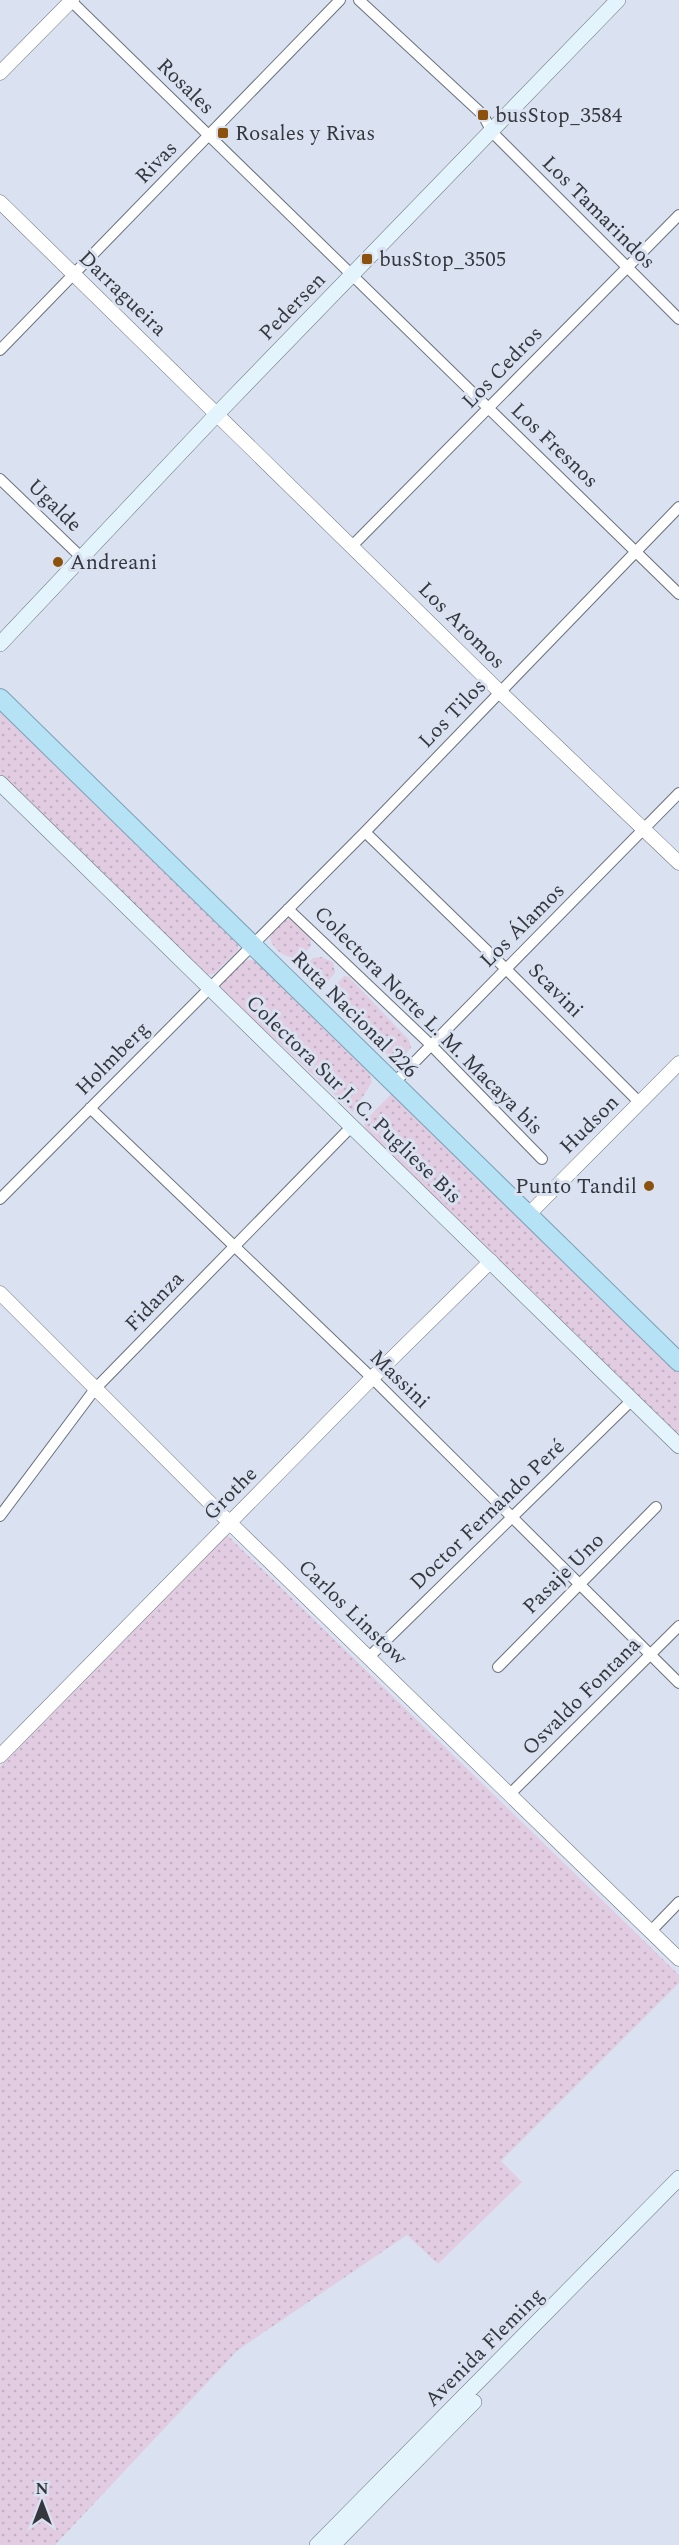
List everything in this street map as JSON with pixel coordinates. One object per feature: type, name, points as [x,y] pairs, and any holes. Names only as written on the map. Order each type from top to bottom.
[{"type":"highway","name":"Ruta Nacional 226","points":[[0,698],[678,1360]]},
{"type":"main road","name":"Pedersen","points":[[3,634],[82,559],[218,414],[618,0]]},
{"type":"main road","name":"Colectora Sur J. C. Pugliese Bis","points":[[0,783],[679,1446]]},
{"type":"main road","name":"Avenida Fleming","points":[[317,2545],[679,2178]]},
{"type":"main road","name":"Avenida Fleming","points":[[333,2545],[679,2192]]},
{"type":"street","name":"Rosales","points":[[71,0],[353,274]]},
{"type":"street","points":[[0,73],[71,0]]},
{"type":"street","name":"Rivas","points":[[0,350],[340,0]]},
{"type":"street","name":"Los Tamarindos","points":[[359,0],[483,115],[492,132],[679,319]]},
{"type":"street","name":"Darragueira","points":[[0,202],[218,414]]},
{"type":"street","name":"Los Cedros","points":[[352,546],[679,215]]},
{"type":"street","name":"Los Fresnos","points":[[353,274],[679,594]]},
{"type":"street","name":"Los Aromos","points":[[218,414],[679,863]]},
{"type":"street","name":"Ugalde","points":[[0,479],[82,559]]},
{"type":"street","name":"Los Tilos","points":[[252,944],[365,832],[679,507]]},
{"type":"street","name":"Los Álamos","points":[[393,1084],[679,793]]},
{"type":"street","name":"Scavini","points":[[365,832],[640,1102]]},
{"type":"street","name":"Colectora Norte L. M. Macaya bis","points":[[288,909],[431,1045],[542,1159]]},
{"type":"street","name":"Holmberg","points":[[0,1199],[252,944]]},
{"type":"street","name":"Hudson","points":[[529,1214],[679,1063]]},
{"type":"street","name":"Massini","points":[[90,1108],[372,1378],[679,1683]]},
{"type":"street","name":"Fidanza","points":[[0,1516],[95,1389],[352,1126]]},
{"type":"street","name":"Grothe","points":[[0,1756],[372,1378],[491,1261]]},
{"type":"street","name":"Carlos Linstow","points":[[0,1293],[230,1523],[679,1959]]},
{"type":"street","name":"Doctor Fernando Peré","points":[[369,1657],[632,1400]]},
{"type":"street","name":"Pasaje Uno","points":[[498,1666],[656,1507]]},
{"type":"street","name":"Osvaldo Fontana","points":[[510,1794],[679,1626]]},
{"type":"street","points":[[651,1931],[679,1902]]},
{"type":"shaded area","points":[[0,707],[239,943],[238,950],[214,974],[204,975],[0,775]]},
{"type":"shaded area","points":[[286,916],[292,919],[311,939],[311,946],[300,956],[289,957],[273,946],[270,934],[272,929]]},
{"type":"shaded area","points":[[321,957],[333,962],[335,973],[328,981],[319,984],[302,976],[302,969],[313,958]]},
{"type":"shaded area","points":[[254,960],[368,1069],[372,1082],[353,1112],[219,987],[220,979],[240,961]]},
{"type":"shaded area","points":[[344,976],[349,977],[409,1040],[411,1048],[405,1054],[388,1055],[372,1045],[325,997]]},
{"type":"shaded area","points":[[392,1093],[679,1372],[679,1436],[365,1128],[364,1122]]},
{"type":"shaded area","points":[[227,1535],[679,1975],[679,1983],[501,2161],[522,2182],[438,2264],[407,2235],[238,2350],[55,2545],[0,2545],[0,1767]]},
{"type":"place","name":"busStop_3584","points":[[483,115]]},
{"type":"place","name":"Rosales y Rivas","points":[[223,133]]},
{"type":"place","name":"busStop_3505","points":[[367,259]]},
{"type":"place","name":"Andreani","points":[[58,562]]},
{"type":"place","name":"Punto Tandil","points":[[649,1186]]}]
